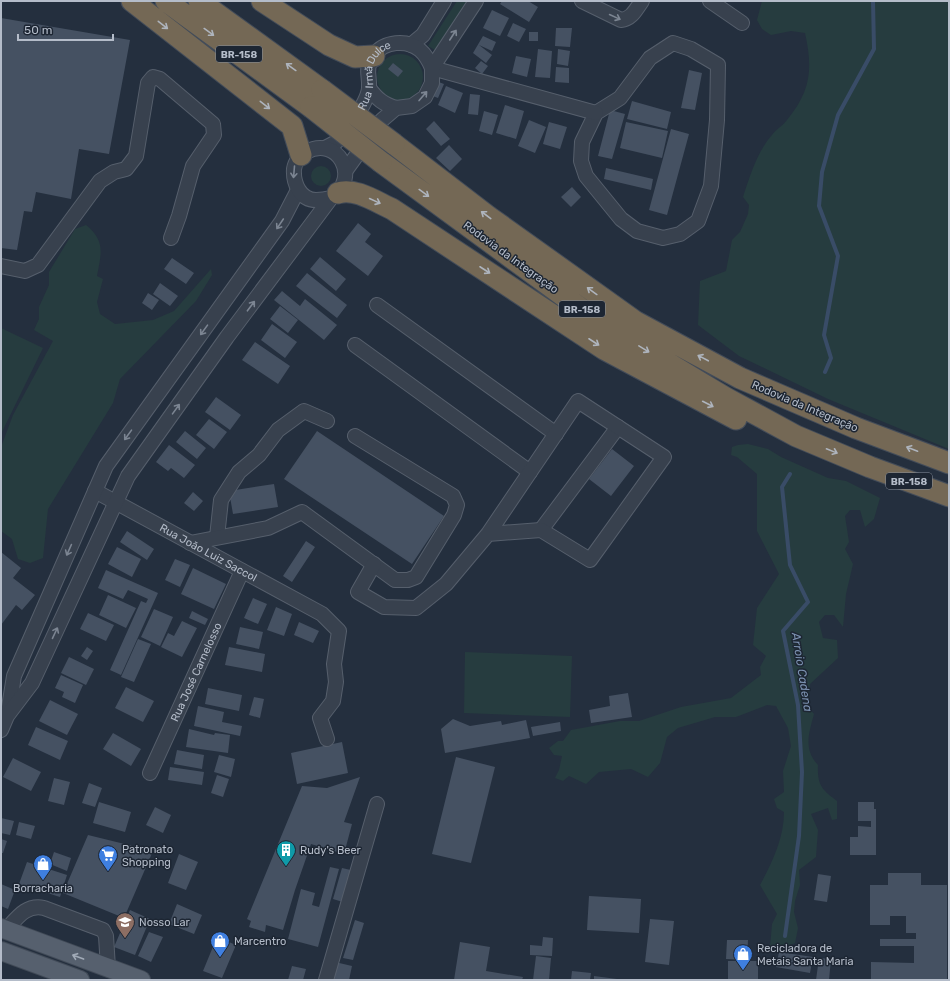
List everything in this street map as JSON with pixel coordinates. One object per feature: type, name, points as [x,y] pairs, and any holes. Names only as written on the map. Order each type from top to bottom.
[{"type":"highway","points":[[132,1],[292,126],[301,155]]},
{"type":"highway","name":"Rodovia da Integração","points":[[166,1],[311,107],[381,162],[595,319],[726,398],[796,436],[870,467],[949,496]]},
{"type":"highway","name":"Rodovia da Integração","points":[[199,1],[322,90],[489,217],[636,322],[740,378],[856,428],[949,463]]},
{"type":"highway","points":[[262,1],[329,45],[355,57],[374,56]]},
{"type":"highway","points":[[335,196],[344,191],[362,195],[392,209],[604,349],[656,378],[747,424],[796,436]]},
{"type":"main road","points":[[3,929],[141,980]]},
{"type":"main road","points":[[1,951],[80,980]]},
{"type":"street","name":"Rua Irmã Dulce","points":[[325,148],[336,142],[363,107],[369,88],[367,71],[374,56],[381,49],[390,44],[401,43],[411,45],[423,35],[444,1]]},
{"type":"street","points":[[432,68],[476,1]]},
{"type":"street","points":[[582,1],[621,20],[627,20],[642,1]]},
{"type":"street","points":[[710,1],[742,22]]},
{"type":"street","points":[[432,68],[596,113],[620,98],[650,58],[673,43],[691,49],[718,65],[717,120],[711,186],[698,221],[680,234],[663,238],[637,231],[621,219],[586,176],[581,161],[582,142],[596,113]]},
{"type":"street","points":[[369,88],[376,98],[385,105],[396,108],[412,106],[424,97],[432,83],[432,68],[428,58],[420,50],[411,45]]},
{"type":"street","points":[[1,266],[25,271],[38,265],[100,181],[114,172],[126,169],[136,156],[148,83],[153,77],[160,79],[213,124],[214,135],[193,166],[179,216],[171,238]]},
{"type":"street","points":[[346,170],[382,120],[396,108]]},
{"type":"street","points":[[4,716],[32,683],[128,476],[227,337],[335,196],[346,181],[346,170],[339,155],[325,148],[312,148],[301,155],[294,165],[293,178],[298,190],[306,197],[316,200],[335,196]]},
{"type":"street","points":[[1,730],[14,676],[106,466],[282,221],[298,190]]},
{"type":"street","points":[[377,305],[556,434]]},
{"type":"street","points":[[355,345],[530,472]]},
{"type":"street","points":[[374,564],[358,592],[384,607],[416,608],[446,584],[488,534],[578,401],[664,457],[590,560],[541,530],[488,534]]},
{"type":"street","points":[[216,537],[221,500],[239,472],[259,455],[278,430],[304,410],[327,421]]},
{"type":"street","points":[[541,530],[618,427]]},
{"type":"street","points":[[190,542],[268,528],[302,512],[395,580],[408,580],[416,577],[454,516],[457,505],[453,496],[355,436]]},
{"type":"street","name":"Rua João Luiz Saccol","points":[[95,491],[322,614],[339,631],[334,664],[336,682],[333,701],[320,718],[327,739]]},
{"type":"street","name":"Rua José Carnelosso","points":[[150,773],[242,571]]},
{"type":"street","points":[[326,980],[377,804]]},
{"type":"street","points":[[3,929],[26,910],[36,906],[44,908],[103,930],[107,942],[108,968]]},
{"type":"green space","points":[[457,1],[467,1],[435,50],[428,46]]},
{"type":"green space","points":[[762,1],[949,1],[949,449],[828,399],[739,356],[698,325],[700,281],[726,271],[732,240],[740,232],[748,214],[749,205],[743,197],[754,164],[767,142],[795,109],[801,99],[808,79],[809,58],[805,33],[791,31],[771,35],[762,29],[757,20]]},
{"type":"green space","points":[[400,54],[413,58],[419,64],[423,77],[419,90],[413,96],[400,100],[387,96],[381,90],[377,77],[381,64],[387,58]]},
{"type":"green space","points":[[321,166],[328,169],[331,176],[328,183],[321,186],[314,183],[311,176],[314,169]]},
{"type":"green space","points":[[86,225],[97,237],[101,254],[97,276],[103,279],[97,302],[100,314],[115,324],[153,320],[174,311],[211,269],[212,275],[196,301],[120,379],[113,403],[48,509],[43,558],[30,563],[18,559],[12,539],[1,531],[1,447],[13,415],[53,341],[34,330],[39,319],[39,307],[49,285],[49,272],[75,229]]},
{"type":"green space","points":[[1,328],[43,348],[1,434]]},
{"type":"green space","points":[[748,444],[768,449],[781,457],[828,478],[846,481],[880,498],[874,519],[865,527],[860,510],[850,510],[845,516],[849,542],[845,549],[853,564],[846,594],[843,627],[834,615],[825,615],[819,622],[823,638],[837,640],[838,658],[810,684],[808,707],[814,714],[808,741],[810,753],[818,765],[818,778],[824,790],[837,801],[837,819],[832,820],[828,808],[811,814],[818,830],[816,857],[799,870],[800,885],[795,901],[794,912],[798,928],[795,943],[786,947],[770,947],[772,924],[777,914],[760,885],[780,841],[784,812],[777,808],[774,799],[784,792],[783,771],[791,746],[788,728],[776,706],[767,705],[736,717],[715,717],[678,728],[667,737],[660,763],[648,777],[631,769],[599,772],[586,784],[569,776],[563,781],[555,778],[559,770],[562,756],[554,755],[549,748],[558,741],[563,741],[571,730],[620,721],[639,721],[681,707],[731,698],[761,675],[760,667],[766,656],[753,645],[757,608],[779,574],[757,531],[757,474],[737,457],[731,455],[732,447]]},
{"type":"green space","points":[[465,652],[572,656],[570,717],[464,713]]},
{"type":"building","points":[[502,1],[528,1],[538,7],[529,22],[500,4]]},
{"type":"building","points":[[492,10],[509,18],[500,36],[483,28]]},
{"type":"building","points":[[1,18],[130,40],[109,154],[79,149],[71,199],[36,192],[32,212],[24,211],[17,250],[1,248]]},
{"type":"building","points":[[513,23],[526,29],[519,42],[507,36]]},
{"type":"building","points":[[556,28],[572,28],[570,47],[555,46]]},
{"type":"building","points":[[529,32],[538,32],[538,41],[529,41]]},
{"type":"building","points":[[483,36],[496,42],[492,51],[479,45],[492,55],[486,63],[473,53]]},
{"type":"building","points":[[538,49],[552,51],[550,78],[535,77]]},
{"type":"building","points":[[558,49],[570,51],[568,66],[557,64]]},
{"type":"building","points":[[516,56],[531,59],[527,77],[512,73]]},
{"type":"building","points":[[481,61],[488,66],[482,74],[475,68]]},
{"type":"building","points":[[393,63],[403,71],[398,77],[388,69]]},
{"type":"building","points":[[556,67],[569,68],[569,83],[555,82]]},
{"type":"building","points":[[689,70],[702,73],[695,110],[681,108]]},
{"type":"building","points":[[436,81],[444,84],[438,98],[430,95]]},
{"type":"building","points":[[446,86],[463,93],[455,113],[438,105]]},
{"type":"building","points":[[470,94],[480,95],[478,115],[468,114]]},
{"type":"building","points":[[632,101],[671,112],[667,129],[627,119]]},
{"type":"building","points":[[505,105],[524,111],[516,139],[496,133]]},
{"type":"building","points":[[610,110],[625,114],[612,159],[598,156]]},
{"type":"building","points":[[484,111],[498,115],[492,135],[479,131]]},
{"type":"building","points":[[529,120],[546,127],[535,153],[518,146]]},
{"type":"building","points":[[434,121],[450,139],[441,146],[426,129]]},
{"type":"building","points":[[549,122],[567,127],[560,149],[543,144]]},
{"type":"building","points":[[626,122],[668,131],[662,158],[620,148]]},
{"type":"building","points":[[671,129],[689,134],[667,215],[649,210]]},
{"type":"building","points":[[449,145],[462,159],[450,171],[436,158]]},
{"type":"building","points":[[606,168],[653,179],[651,190],[604,179]]},
{"type":"building","points":[[572,187],[581,197],[571,207],[561,197]]},
{"type":"building","points":[[358,223],[371,234],[365,242],[383,256],[368,276],[336,251]]},
{"type":"building","points":[[320,257],[346,279],[336,291],[310,269]]},
{"type":"building","points":[[172,258],[194,273],[186,284],[164,269]]},
{"type":"building","points":[[307,273],[347,305],[337,318],[296,286]]},
{"type":"building","points":[[160,283],[178,296],[170,306],[153,294]]},
{"type":"building","points":[[282,291],[300,306],[305,299],[337,325],[324,340],[274,300]]},
{"type":"building","points":[[148,293],[159,300],[152,310],[142,303]]},
{"type":"building","points":[[280,306],[298,320],[288,333],[270,319]]},
{"type":"building","points":[[272,324],[297,342],[285,358],[261,340]]},
{"type":"building","points":[[255,342],[290,366],[278,384],[242,360]]},
{"type":"building","points":[[216,397],[241,415],[230,430],[205,412]]},
{"type":"building","points":[[209,419],[227,432],[214,449],[196,435]]},
{"type":"building","points":[[185,431],[206,448],[197,459],[176,442]]},
{"type":"building","points":[[317,431],[444,516],[412,564],[284,479]]},
{"type":"building","points":[[169,445],[195,465],[184,478],[171,468],[168,471],[156,462]]},
{"type":"building","points":[[612,449],[634,466],[611,496],[589,479]]},
{"type":"building","points":[[274,484],[278,507],[233,514],[229,491]]},
{"type":"building","points":[[193,492],[203,501],[194,511],[184,503]]},
{"type":"building","points":[[127,531],[154,549],[147,560],[120,542]]},
{"type":"building","points":[[306,541],[315,547],[292,582],[283,576]]},
{"type":"building","points":[[117,547],[141,559],[132,577],[108,564]]},
{"type":"building","points":[[1,552],[21,568],[13,578],[35,595],[22,610],[16,605],[1,625]]},
{"type":"building","points":[[175,559],[190,565],[180,587],[165,580]]},
{"type":"building","points":[[193,568],[226,584],[214,609],[181,594]]},
{"type":"building","points":[[106,570],[158,593],[121,675],[110,670],[141,601],[146,603],[148,599],[128,590],[123,599],[98,588]]},
{"type":"building","points":[[108,595],[136,608],[126,628],[99,615]]},
{"type":"building","points":[[253,598],[267,604],[258,624],[244,618]]},
{"type":"building","points":[[276,607],[292,614],[284,636],[267,630]]},
{"type":"building","points":[[154,609],[173,617],[160,646],[141,637]]},
{"type":"building","points":[[192,611],[208,619],[205,625],[189,618]]},
{"type":"building","points":[[88,613],[114,625],[106,641],[80,629]]},
{"type":"building","points":[[182,621],[197,628],[182,657],[161,647],[168,633],[174,636]]},
{"type":"building","points":[[299,622],[319,631],[313,643],[294,635]]},
{"type":"building","points":[[240,627],[263,632],[259,649],[236,644]]},
{"type":"building","points":[[138,639],[151,644],[134,682],[121,677]]},
{"type":"building","points":[[87,647],[93,651],[87,660],[81,656]]},
{"type":"building","points":[[229,647],[265,654],[262,672],[225,665]]},
{"type":"building","points":[[69,657],[94,669],[86,685],[61,673]]},
{"type":"building","points":[[61,675],[83,685],[75,703],[62,697],[64,692],[55,688]]},
{"type":"building","points":[[126,687],[154,701],[143,722],[115,708]]},
{"type":"building","points":[[208,688],[242,695],[239,711],[205,704]]},
{"type":"building","points":[[628,693],[632,717],[591,723],[589,710],[610,706],[609,696]]},
{"type":"building","points":[[254,697],[264,699],[260,718],[249,715]]},
{"type":"building","points":[[50,700],[78,714],[67,735],[39,721]]},
{"type":"building","points":[[198,706],[224,712],[222,722],[242,726],[240,736],[194,726]]},
{"type":"building","points":[[453,719],[470,726],[501,721],[502,725],[526,720],[530,738],[445,753],[441,729]]},
{"type":"building","points":[[560,722],[561,731],[533,736],[531,727]]},
{"type":"building","points":[[36,727],[68,741],[60,760],[28,745]]},
{"type":"building","points":[[189,729],[214,735],[215,733],[230,735],[228,753],[186,747]]},
{"type":"building","points":[[113,733],[141,749],[131,766],[103,749]]},
{"type":"building","points":[[342,742],[348,773],[297,784],[291,753]]},
{"type":"building","points":[[177,750],[204,755],[202,769],[174,764]]},
{"type":"building","points":[[219,755],[235,759],[231,777],[214,772]]},
{"type":"building","points":[[456,757],[495,767],[471,863],[432,854]]},
{"type":"building","points":[[13,758],[41,772],[31,791],[3,777]]},
{"type":"building","points":[[170,767],[204,772],[202,785],[168,780]]},
{"type":"building","points":[[217,775],[229,779],[223,797],[211,793]]},
{"type":"building","name":"Rudy's Beer","points":[[360,777],[344,822],[352,824],[344,854],[311,844],[283,930],[266,925],[265,932],[249,927],[251,921],[247,919],[302,786],[327,788]]},
{"type":"building","points":[[54,778],[70,782],[64,805],[48,801]]},
{"type":"building","points":[[89,783],[102,788],[95,807],[82,803]]},
{"type":"building","points":[[99,802],[131,812],[125,832],[93,823]]},
{"type":"building","points":[[858,802],[874,802],[874,809],[876,809],[876,855],[850,855],[850,837],[858,837],[858,826],[871,827],[871,821],[858,821]]},
{"type":"building","points":[[155,807],[171,815],[163,833],[146,825]]},
{"type":"building","points":[[1,818],[14,821],[10,835],[1,833]]},
{"type":"building","points":[[19,822],[35,826],[31,839],[16,835]]},
{"type":"building","name":"Patronato Shopping","points":[[88,835],[153,851],[124,918],[63,893]]},
{"type":"building","points":[[1,839],[7,841],[3,853],[1,853]]},
{"type":"building","points":[[54,852],[71,858],[67,871],[50,864]]},
{"type":"building","points":[[179,854],[198,862],[186,890],[168,883]]},
{"type":"building","name":"Borracharia","points":[[27,862],[67,875],[60,897],[19,884]]},
{"type":"building","points":[[330,867],[339,869],[318,947],[288,939],[301,889],[315,893],[312,905],[319,907]]},
{"type":"building","points":[[342,868],[355,871],[346,903],[333,899]]},
{"type":"building","points":[[888,873],[921,873],[921,885],[947,885],[947,980],[871,980],[871,962],[914,963],[914,946],[880,946],[880,939],[916,939],[916,933],[906,933],[906,916],[890,916],[890,925],[870,925],[870,885],[888,885]]},
{"type":"building","points":[[818,874],[831,876],[827,902],[814,900]]},
{"type":"building","points":[[1,884],[15,890],[8,909],[1,906]]},
{"type":"building","points":[[589,896],[641,899],[639,933],[587,930]]},
{"type":"building","points":[[177,904],[202,915],[194,934],[169,924]]},
{"type":"building","points":[[130,910],[150,919],[135,955],[114,947]]},
{"type":"building","points":[[650,919],[674,921],[669,965],[645,962]]},
{"type":"building","points":[[355,920],[364,923],[353,960],[343,958]]},
{"type":"building","points":[[149,932],[163,937],[151,962],[138,956]]},
{"type":"building","name":"Marcentro","points":[[217,937],[236,945],[222,978],[203,971]]},
{"type":"building","points":[[543,937],[553,938],[552,956],[530,955],[530,945],[542,946]]},
{"type":"building","points":[[727,940],[748,940],[747,960],[726,959]]},
{"type":"building","points":[[460,942],[490,947],[486,971],[523,977],[522,980],[454,980]]},
{"type":"building","points":[[779,952],[813,957],[810,973],[776,967]]},
{"type":"building","points":[[536,956],[551,958],[549,980],[533,980]]},
{"type":"building","points":[[819,958],[831,959],[829,980],[816,980]]},
{"type":"building","name":"Recicladora de Metais Santa Maria","points":[[728,961],[758,961],[758,980],[728,980]]},
{"type":"building","points":[[335,962],[352,966],[349,980],[331,980]]},
{"type":"building","points":[[292,966],[306,969],[303,980],[288,980]]},
{"type":"building","points":[[572,971],[591,973],[590,980],[571,980]]},
{"type":"building","points":[[594,976],[617,979],[617,980],[594,980]]},
{"type":"waterway","name":"Arroio Cadena","points":[[825,372],[831,358],[824,335],[838,256],[819,206],[822,172],[838,115],[874,49],[873,1]]},
{"type":"waterway","name":"Arroio Cadena","points":[[785,936],[799,836],[802,772],[798,705],[783,631],[808,602],[790,565],[782,487],[790,474]]},
{"type":"place","name":"Rudy's Beer","points":[[286,867]]},
{"type":"place","name":"Patronato Shopping","points":[[108,872]]},
{"type":"place","name":"Borracharia","points":[[43,881]]},
{"type":"place","name":"Nosso Lar","points":[[125,939]]},
{"type":"place","name":"Marcentro","points":[[220,958]]},
{"type":"place","name":"Recicladora de Metais Santa Maria","points":[[743,971]]}]
